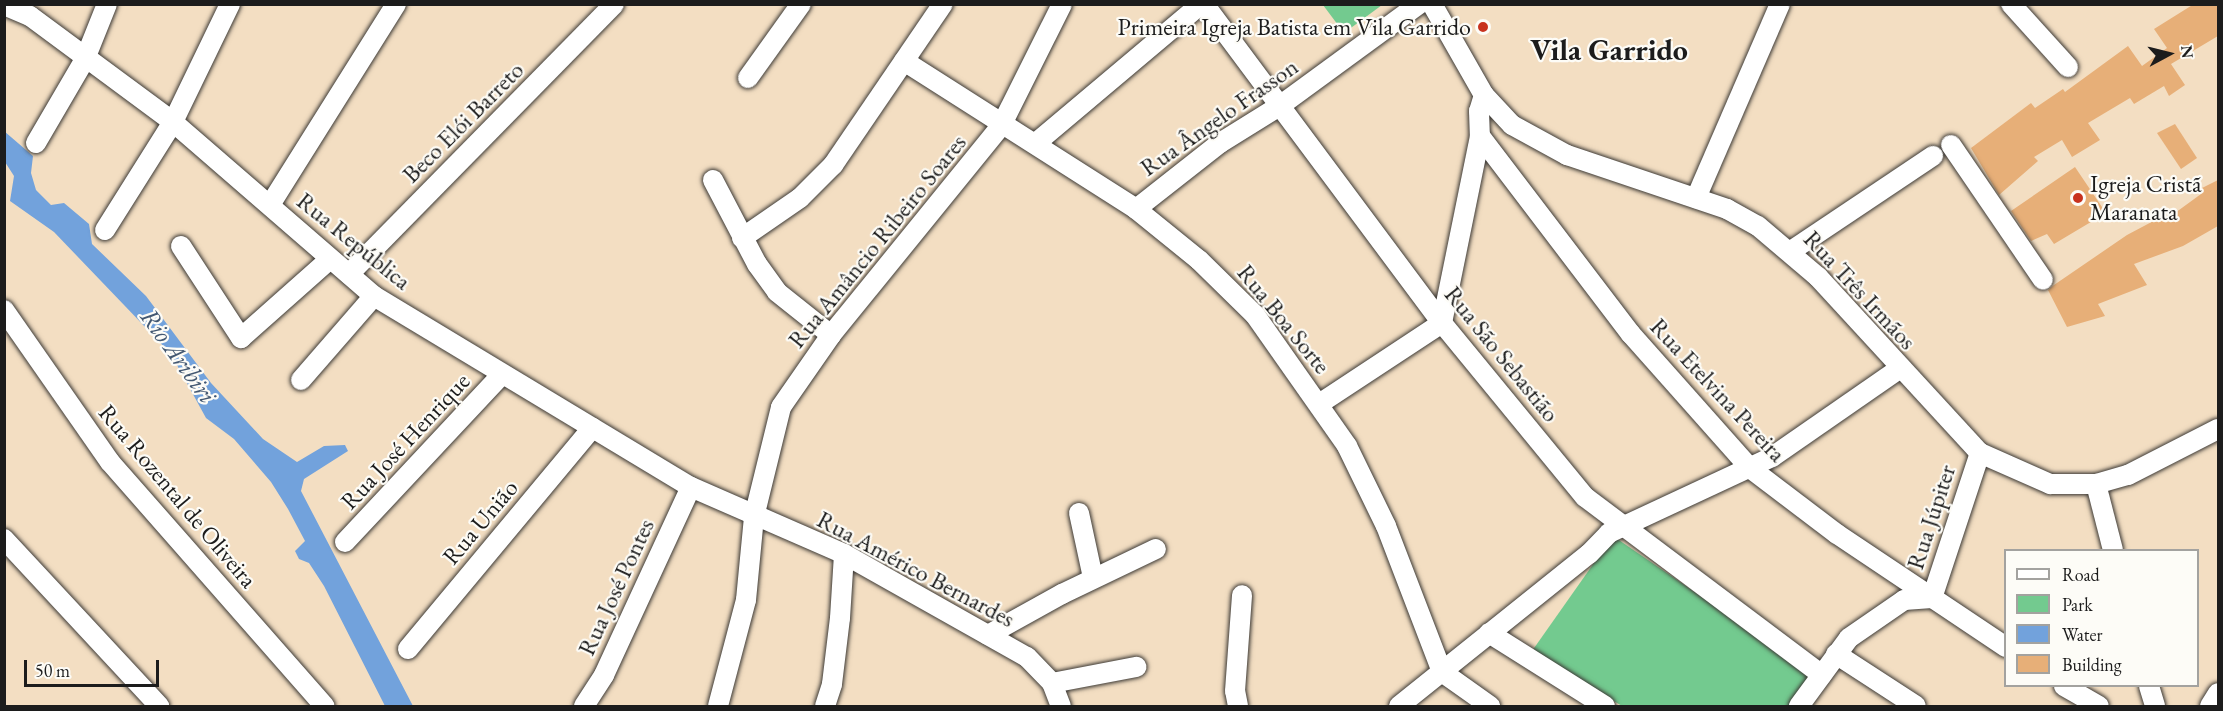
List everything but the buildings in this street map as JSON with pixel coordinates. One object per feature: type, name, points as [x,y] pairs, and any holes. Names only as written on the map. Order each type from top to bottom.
[{"type":"street","points":[[36,143],[85,59],[107,4]]},
{"type":"street","points":[[105,230],[173,122],[230,4]]},
{"type":"street","points":[[270,205],[396,4]]},
{"type":"street","name":"Beco Elói Barreto","points":[[349,274],[614,4]]},
{"type":"street","points":[[748,78],[801,4]]},
{"type":"street","points":[[742,238],[800,198],[833,165],[943,4]]},
{"type":"street","name":"Rua Amâncio Ribeiro Soares","points":[[754,517],[781,407],[831,335],[1001,126],[1062,4]]},
{"type":"street","points":[[1036,143],[1202,4]]},
{"type":"street","name":"Rua São Sebastião","points":[[1202,4],[1281,105],[1442,323],[1585,497],[1619,526],[1822,675]]},
{"type":"street","name":"Rua Ângelo Frasson","points":[[1136,208],[1220,143],[1281,105],[1419,4]]},
{"type":"street","name":"Rua Três Irmãos","points":[[1432,4],[1484,95],[1496,111],[1529,137],[1567,155],[1695,198],[1738,215],[1791,251],[1980,453],[2050,484],[2096,484],[2128,475],[2218,429]]},
{"type":"street","points":[[1695,198],[1780,4]]},
{"type":"street","points":[[2011,4],[2068,67]]},
{"type":"street","name":"Rua República","points":[[4,5],[30,16],[173,122],[375,296],[691,488]]},
{"type":"street","name":"Rua Boa Sorte","points":[[904,61],[1001,126],[1036,143],[1136,208],[1199,260],[1255,315],[1347,446],[1386,526],[1442,672]]},
{"type":"street","points":[[1319,404],[1442,323],[1480,136],[1479,111],[1484,95]]},
{"type":"street","name":"Rua Etelvina Pereira","points":[[1480,136],[1631,334],[1750,468],[1932,598],[2004,646]]},
{"type":"street","points":[[1951,145],[2043,280]]},
{"type":"street","points":[[1791,251],[1933,156]]},
{"type":"street","points":[[713,180],[742,238],[777,292],[831,335]]},
{"type":"street","points":[[181,246],[241,338],[330,259]]},
{"type":"street","points":[[301,380],[375,296]]},
{"type":"street","name":"Rua Rozental de Oliveira","points":[[4,310],[110,462],[324,706]]},
{"type":"street","points":[[1399,706],[1619,526],[1750,468],[1808,435],[1899,369]]},
{"type":"street","name":"Rua José Henrique","points":[[345,542],[502,374]]},
{"type":"street","name":"Rua União","points":[[408,649],[592,428]]},
{"type":"street","name":"Rua Júpiter","points":[[1799,706],[1849,638],[1904,600],[1932,598],[1980,453]]},
{"type":"street","points":[[2096,484],[2113,549]]},
{"type":"street","name":"Rua Américo Bernardes","points":[[691,488],[844,554],[936,602],[1027,657],[1052,683],[1061,706]]},
{"type":"street","name":"Rua José Pontes","points":[[584,706],[604,675],[691,488]]},
{"type":"street","points":[[1079,513],[1093,578]]},
{"type":"street","points":[[718,706],[746,600],[754,517]]},
{"type":"street","points":[[4,539],[159,706]]},
{"type":"street","points":[[988,635],[1093,578],[1156,549]]},
{"type":"street","points":[[825,706],[832,684],[840,618],[844,554]]},
{"type":"street","points":[[1238,706],[1235,691],[1242,595]]},
{"type":"street","points":[[1489,633],[1605,706]]},
{"type":"street","points":[[1836,654],[1916,706]]},
{"type":"street","points":[[1052,683],[1136,667]]},
{"type":"street","points":[[1442,672],[1490,706]]},
{"type":"street","points":[[2066,687],[2099,706]]},
{"type":"street","points":[[2150,687],[2155,706]]},
{"type":"street","points":[[2210,706],[2218,693]]},
{"type":"green space","points":[[1323,5],[1382,5],[1344,33]]},
{"type":"green space","points":[[1613,536],[1813,673],[1790,706],[1622,706],[1532,651]]},
{"type":"water","name":"Rio Aribiri","points":[[4,131],[33,156],[31,173],[36,190],[51,205],[64,203],[89,224],[92,244],[146,296],[211,383],[263,439],[297,462],[324,446],[345,445],[348,451],[304,479],[301,491],[413,706],[385,706],[324,586],[309,563],[299,559],[295,551],[305,541],[288,509],[271,482],[234,439],[206,418],[171,354],[54,232],[10,201],[14,176],[5,162]]},
{"type":"place","name":"Primeira Igreja Batista em Vila Garrido","points":[[1483,27]]},
{"type":"place","name":"Igreja Cristã Maranata","points":[[2078,198]]},
{"type":"district","name":"Vila Garrido","points":[[1609,50]]}]
